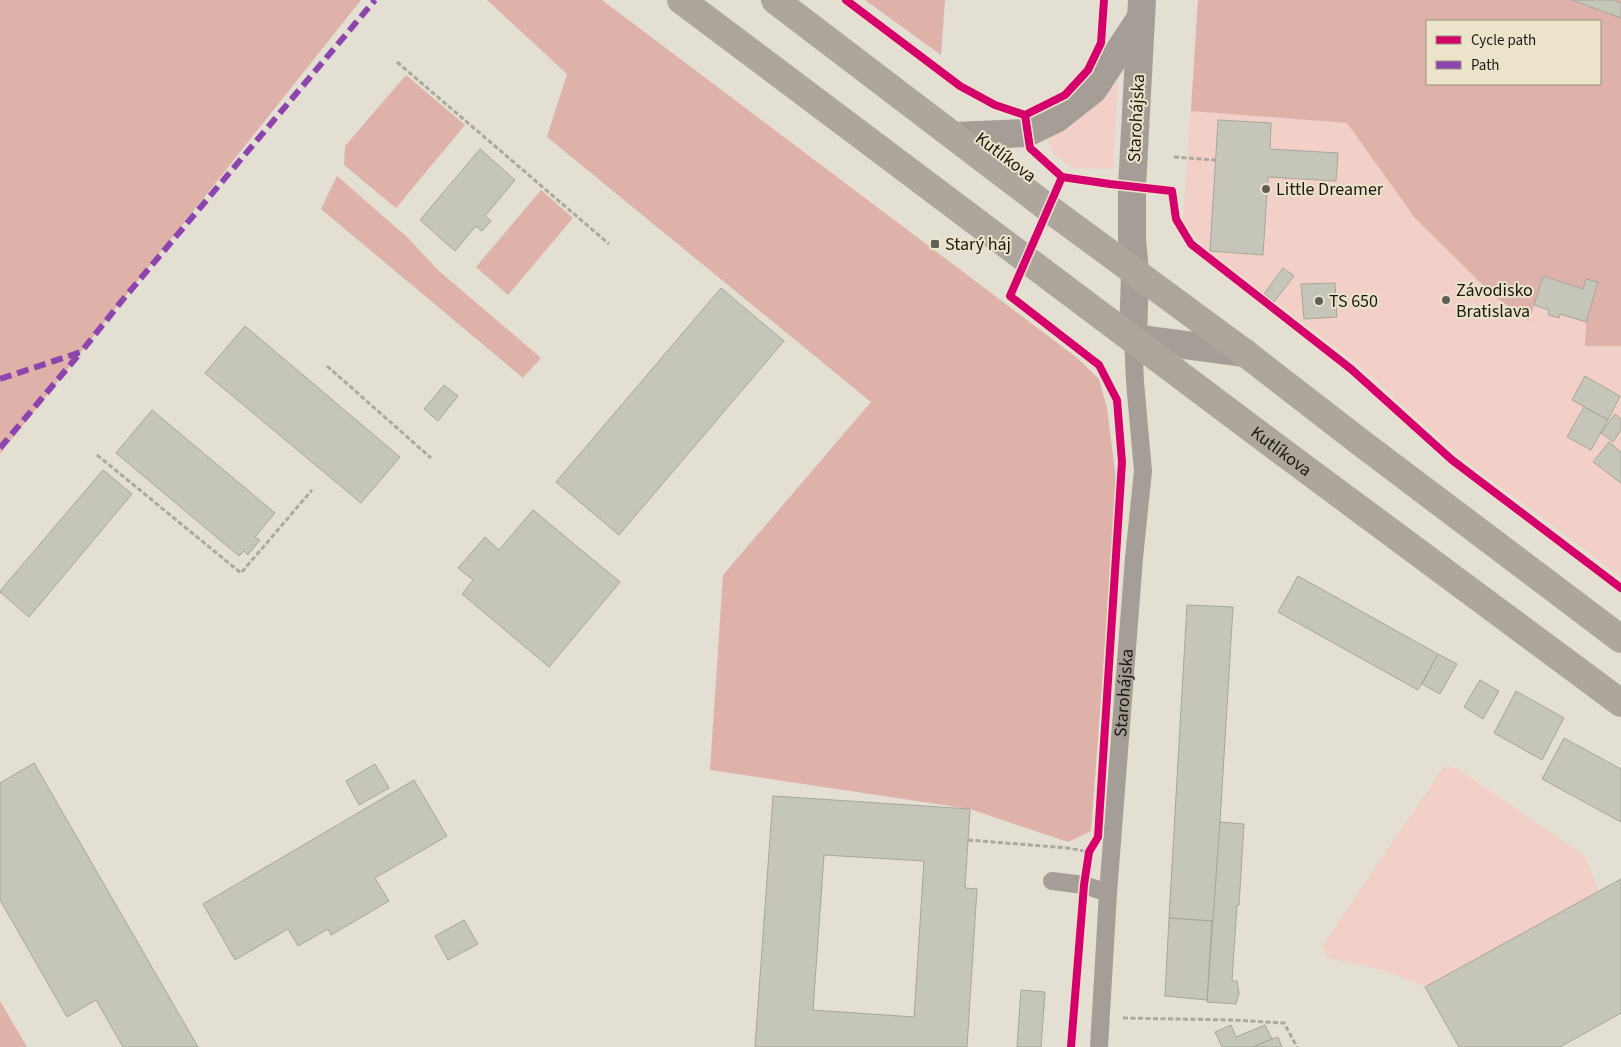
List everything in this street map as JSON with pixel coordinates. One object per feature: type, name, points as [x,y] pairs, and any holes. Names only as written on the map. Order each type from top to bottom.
[{"type":"main road","name":"Kutlíkova","points":[[681,0],[1338,494],[1621,702]]},
{"type":"main road","name":"Kutlíkova","points":[[775,0],[1135,273],[1245,353],[1621,639]]},
{"type":"street","name":"Starohájska","points":[[1132,338],[1135,273],[1132,239],[1132,187],[1141,9]]},
{"type":"street","name":"Starohájska","points":[[954,136],[1027,133],[1056,119],[1093,90],[1141,9]]},
{"type":"street","points":[[1132,338],[1245,353]]},
{"type":"lane","name":"Starohájska","points":[[1099,1047],[1108,893],[1134,558],[1143,471],[1132,338]]},
{"type":"lane","points":[[1052,881],[1084,885],[1108,893]]},
{"type":"path","points":[[397,62],[609,244]]},
{"type":"path","points":[[1174,157],[1215,160]]},
{"type":"path","points":[[327,366],[431,458]]},
{"type":"path","points":[[97,455],[241,573],[312,490]]},
{"type":"path","points":[[968,840],[1091,848],[1084,885]]},
{"type":"path","points":[[1100,1019],[1233,1020],[1284,1023],[1297,1047]]},
{"type":"shaded area","points":[[0,0],[361,0],[0,454]]},
{"type":"shaded area","points":[[487,0],[602,0],[1076,357],[1099,379],[1107,408],[1117,487],[1091,831],[1068,842],[970,809],[710,770],[723,575],[871,402],[547,137],[567,74]]},
{"type":"shaded area","points":[[865,0],[945,0],[941,55]]},
{"type":"shaded area","name":"Závodisko Bratislava","points":[[1198,0],[1621,0],[1621,577],[1457,455],[1358,365],[1208,251],[1194,236],[1183,219]]},
{"type":"shaded area","points":[[1198,0],[1621,0],[1621,346],[1585,346],[1586,322],[1583,289],[1544,276],[1529,321],[1494,296],[1415,218],[1347,123],[1191,111]]},
{"type":"shaded area","points":[[406,75],[465,125],[396,208],[344,165],[345,146]]},
{"type":"shaded area","points":[[1114,83],[1118,84],[1113,169],[1073,168],[1054,155],[1046,136]]},
{"type":"shaded area","points":[[337,176],[407,237],[439,271],[541,358],[523,378],[321,209]]},
{"type":"shaded area","points":[[541,190],[573,218],[508,295],[476,267]]},
{"type":"shaded area","points":[[1444,766],[1458,769],[1585,856],[1599,892],[1425,987],[1384,970],[1327,958],[1323,945]]},
{"type":"shaded area","points":[[0,1001],[27,1047],[0,1047]]},
{"type":"building","points":[[1572,0],[1613,0],[1621,3],[1621,18]]},
{"type":"building","points":[[1218,120],[1271,123],[1270,149],[1338,153],[1336,181],[1268,177],[1263,255],[1210,251]]},
{"type":"building","points":[[480,149],[515,180],[485,216],[491,221],[482,231],[476,226],[455,251],[420,220]]},
{"type":"building","points":[[1283,268],[1294,276],[1274,302],[1264,294]]},
{"type":"building","points":[[1543,276],[1583,289],[1586,279],[1598,282],[1586,322],[1560,314],[1559,318],[1548,315],[1549,310],[1534,305]]},
{"type":"building","name":"TS 650","points":[[1335,283],[1337,317],[1304,319],[1301,284]]},
{"type":"building","points":[[721,288],[784,341],[619,535],[556,482]]},
{"type":"building","points":[[245,326],[400,457],[361,503],[205,373]]},
{"type":"building","points":[[1585,376],[1620,396],[1608,420],[1572,400]]},
{"type":"building","points":[[444,385],[458,396],[438,421],[424,409]]},
{"type":"building","points":[[1584,407],[1608,420],[1591,450],[1567,437]]},
{"type":"building","points":[[152,410],[275,513],[255,537],[260,540],[248,555],[244,551],[239,556],[116,453]]},
{"type":"building","points":[[1615,414],[1621,419],[1621,430],[1613,442],[1601,433]]},
{"type":"building","points":[[1609,442],[1621,452],[1621,483],[1593,462]]},
{"type":"building","points":[[103,470],[132,494],[29,617],[0,591]]},
{"type":"building","points":[[533,510],[620,582],[549,667],[462,594],[473,580],[458,568],[485,537],[499,550]]},
{"type":"building","points":[[1298,576],[1438,654],[1418,690],[1278,612]]},
{"type":"building","points":[[1187,605],[1233,607],[1214,921],[1169,918]]},
{"type":"building","points":[[1438,654],[1457,664],[1440,694],[1422,684]]},
{"type":"building","points":[[1480,680],[1499,691],[1483,719],[1464,707]]},
{"type":"building","points":[[1516,691],[1564,718],[1542,760],[1494,733]]},
{"type":"building","points":[[1564,738],[1621,769],[1621,822],[1542,779]]},
{"type":"building","points":[[34,763],[198,1047],[123,1047],[96,1000],[67,1017],[0,900],[0,783]]},
{"type":"building","points":[[375,764],[389,788],[359,805],[346,781]]},
{"type":"building","points":[[414,780],[447,836],[375,878],[389,901],[331,935],[328,929],[298,946],[288,929],[235,960],[203,904]]},
{"type":"building","points":[[773,796],[970,809],[965,888],[977,889],[967,1047],[755,1047]],"holes":[[[824,855],[924,861],[914,1017],[813,1010]]]},
{"type":"building","points":[[1220,822],[1244,824],[1232,981],[1237,981],[1239,993],[1236,1004],[1207,1002]]},
{"type":"building","points":[[1621,879],[1621,1013],[1560,1047],[1459,1047],[1425,987]]},
{"type":"building","points":[[1169,918],[1212,921],[1207,1000],[1165,996]]},
{"type":"building","points":[[464,920],[478,944],[448,960],[435,936]]},
{"type":"building","points":[[1021,990],[1045,992],[1041,1047],[1017,1047]]},
{"type":"building","points":[[1231,1025],[1236,1037],[1265,1025],[1272,1039],[1253,1047],[1222,1047],[1215,1032]]},
{"type":"building","points":[[1278,1037],[1282,1047],[1253,1047],[1272,1039]]},
{"type":"marked path","points":[[0,379],[81,352],[375,0]]},
{"type":"marked path","points":[[0,448],[81,352]]},
{"type":"cycle path","points":[[846,0],[960,86],[995,105],[1025,115],[1065,95],[1088,70],[1101,43],[1104,0]]},
{"type":"cycle path","points":[[1025,115],[1030,148],[1062,177],[1172,191],[1176,219],[1191,244],[1351,369],[1452,460],[1621,588]]},
{"type":"cycle path","points":[[1062,177],[1010,296],[1099,365],[1117,400],[1122,462],[1098,837],[1089,852],[1084,885],[1071,1047]]},
{"type":"place","name":"Little Dreamer","points":[[1266,189]]},
{"type":"place","name":"Starý háj","points":[[935,244]]},
{"type":"place","name":"Závodisko Bratislava","points":[[1446,300]]},
{"type":"place","name":"TS 650","points":[[1319,301]]}]
